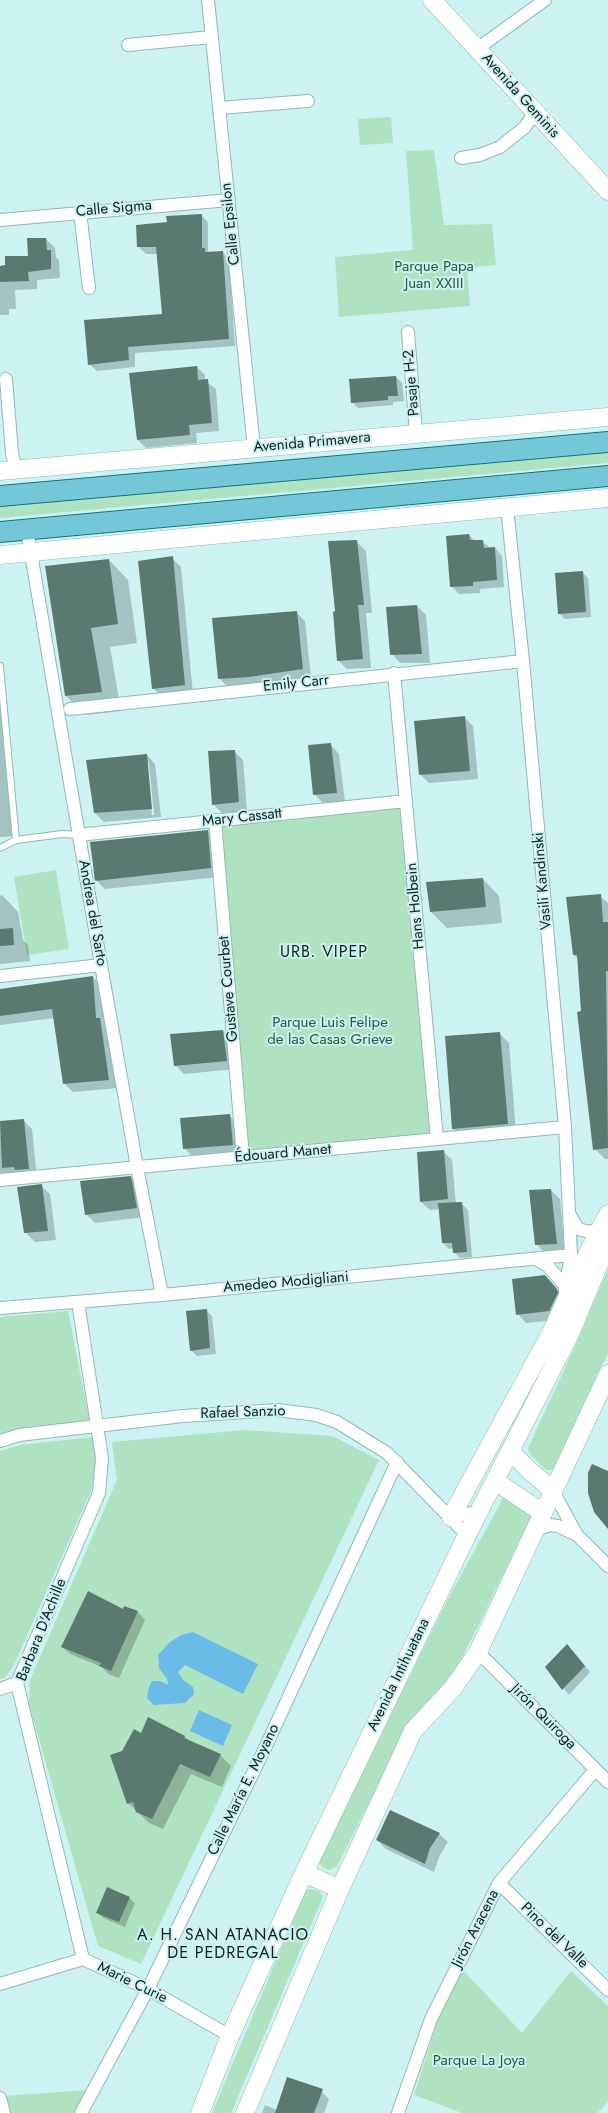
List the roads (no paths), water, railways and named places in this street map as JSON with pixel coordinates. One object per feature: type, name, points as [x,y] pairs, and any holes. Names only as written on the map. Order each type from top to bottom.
[{"type":"main road","name":"Avenida Geminis","points":[[432,0],[608,192]]},
{"type":"main road","name":"Avenida Primavera","points":[[8,471],[608,417]]},
{"type":"main road","name":"Avenida Primavera","points":[[0,496],[608,442]]},
{"type":"main road","points":[[0,532],[608,476]]},
{"type":"main road","points":[[0,555],[608,498]]},
{"type":"main road","points":[[451,1516],[605,1228]]},
{"type":"main road","name":"Avenida Intihuatana","points":[[200,2113],[230,2036],[304,1874],[478,1512],[569,1336],[605,1228]]},
{"type":"main road","points":[[246,2113],[340,1890],[413,1731],[453,1688],[478,1652],[608,1374]]},
{"type":"main road","points":[[510,1451],[528,1470],[553,1491]]},
{"type":"main road","points":[[495,1481],[542,1513]]},
{"type":"main road","points":[[304,1874],[340,1890]]},
{"type":"street","name":"Calle Epsilon","points":[[208,0],[254,448]]},
{"type":"street","points":[[477,49],[545,0]]},
{"type":"street","points":[[128,45],[211,37]]},
{"type":"street","points":[[220,108],[308,101]]},
{"type":"street","points":[[461,158],[480,155],[500,147],[525,127],[535,112]]},
{"type":"street","name":"Calle Sigma","points":[[0,220],[229,200]]},
{"type":"street","points":[[80,212],[89,288]]},
{"type":"street","name":"Pasaje H-2","points":[[408,332],[416,434]]},
{"type":"street","points":[[6,379],[12,453],[8,471]]},
{"type":"street","name":"Vasili Kandinski","points":[[507,507],[524,661],[566,1127],[571,1255],[562,1310]]},
{"type":"street","name":"Andrea del Sarto","points":[[27,530],[136,1167],[162,1295]]},
{"type":"street","name":"Emily Carr","points":[[70,709],[394,673],[524,661]]},
{"type":"street","name":"Hans Holbein","points":[[394,673],[437,1139]]},
{"type":"street","name":"Mary Cassatt","points":[[78,835],[406,801]]},
{"type":"street","name":"Gustave Courbet","points":[[215,820],[243,1157]]},
{"type":"street","points":[[0,976],[101,965]]},
{"type":"street","name":"Édouard Manet","points":[[0,1180],[566,1127]]},
{"type":"street","points":[[570,1214],[578,1229],[589,1232],[605,1228]]},
{"type":"street","points":[[571,1255],[605,1228]]},
{"type":"street","name":"Amedeo Modigliani","points":[[0,1308],[162,1295],[571,1255]]},
{"type":"street","points":[[536,1259],[548,1266],[566,1287]]},
{"type":"street","name":"Barbara D'Achille","points":[[78,1302],[102,1458],[99,1493],[18,1683],[83,1959]]},
{"type":"street","name":"Rafael Sanzio","points":[[0,1440],[19,1435],[183,1416],[278,1410],[316,1415],[337,1422],[387,1453],[451,1516],[467,1535]]},
{"type":"street","name":"Calle María E. Moyano","points":[[81,2113],[148,1989],[266,1746],[398,1462]]},
{"type":"street","points":[[553,1491],[577,1535],[608,1566]]},
{"type":"street","points":[[451,1516],[478,1512]]},
{"type":"street","points":[[535,1530],[550,1525],[558,1526],[577,1535]]},
{"type":"street","name":"Jirón Quiroga","points":[[478,1652],[608,1782]]},
{"type":"street","points":[[0,1689],[18,1683]]},
{"type":"street","name":"Jirón Aracena","points":[[398,2113],[431,2019],[499,1883],[595,1770]]},
{"type":"street","name":"Pino del Valle","points":[[499,1883],[608,1990]]},
{"type":"street","name":"Marie Curie","points":[[0,1984],[83,1959],[148,1989],[230,2036]]},
{"type":"street","points":[[0,2098],[4,2113]]},
{"type":"lane","points":[[0,666],[16,840]]},
{"type":"lane","points":[[0,848],[16,840],[62,834],[78,835]]},
{"type":"water","points":[[193,1632],[258,1664],[243,1694],[185,1665],[178,1672],[183,1680],[193,1687],[194,1694],[185,1703],[154,1705],[147,1698],[152,1681],[160,1681],[168,1685],[167,1679],[159,1668],[158,1655],[170,1642],[181,1635]]},
{"type":"water","points":[[199,1710],[232,1725],[223,1746],[190,1731]]},
{"type":"district","name":"URB. VIPEP","points":[[324,953]]},
{"type":"district","name":"A. H. SAN ATANACIO DE PEDREGAL","points":[[223,1945]]},
{"type":"park label","name":"Parque Papa Juan XXIII","points":[[434,276]]},
{"type":"park label","name":"Parque Luis Felipe de las Casas Grieve","points":[[330,1032]]},
{"type":"park label","name":"Parque La Joya","points":[[479,2061]]}]
